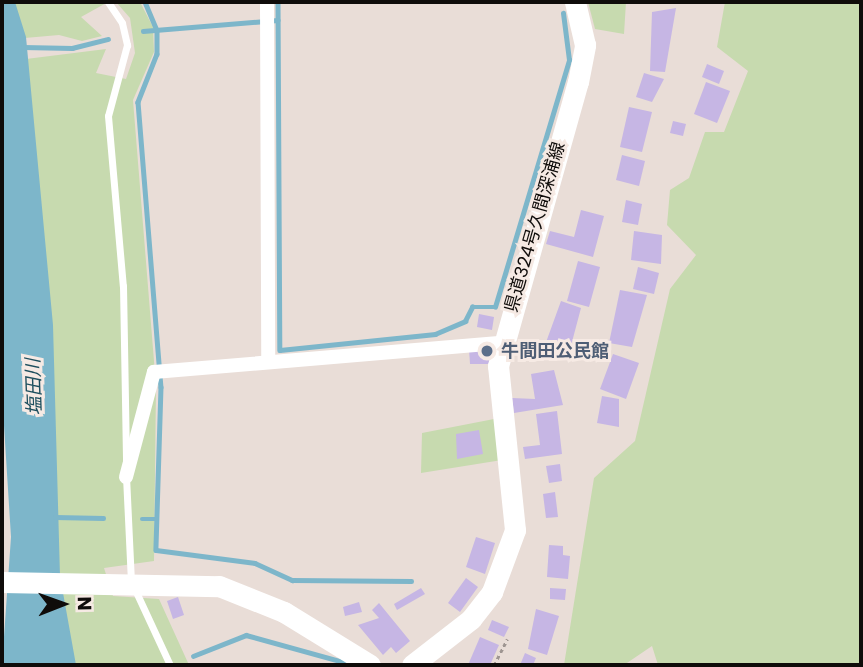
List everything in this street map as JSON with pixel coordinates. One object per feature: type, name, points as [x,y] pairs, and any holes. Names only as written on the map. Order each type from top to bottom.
[{"type":"main road","name":"県道324号久間深浦線","points":[[412,665],[471,619],[508,560],[515,497],[499,395],[502,343],[578,82],[585,45],[575,2]]},
{"type":"main road","points":[[2,582],[131,581],[219,586],[284,612],[370,665]]},
{"type":"street","points":[[267,2],[268,360]]},
{"type":"street","points":[[126,477],[154,372],[268,360],[502,343]]},
{"type":"lane","points":[[107,2],[122,23],[127,45],[108,116],[123,286],[126,477],[131,581],[170,665]]},
{"type":"path","points":[[494,665],[507,639]]},
{"type":"green space","points":[[2,2],[108,2],[81,17],[102,36],[82,41],[59,35],[2,40]]},
{"type":"green space","points":[[116,2],[140,2],[153,27],[154,52],[133,100],[156,386],[154,561],[104,568],[113,596],[159,599],[189,665],[50,665],[2,62],[106,49],[96,73],[126,79],[135,53],[130,18]]},
{"type":"green space","points":[[588,2],[626,2],[624,34],[595,29]]},
{"type":"green space","points":[[725,2],[861,2],[861,665],[658,665],[652,646],[624,665],[564,665],[594,478],[635,441],[670,289],[696,255],[667,225],[670,190],[689,178],[705,132],[724,132],[748,71],[717,47]]},
{"type":"green space","points":[[494,419],[502,460],[421,473],[422,433]]},
{"type":"water","name":"塩田川","points":[[2,2],[15,2],[26,37],[53,325],[60,576],[76,665],[2,665],[11,537],[2,394]]},
{"type":"building","points":[[676,8],[665,72],[650,71],[652,12]]},
{"type":"building","points":[[707,64],[724,71],[719,84],[702,77]]},
{"type":"building","points":[[644,73],[664,79],[652,102],[636,97]]},
{"type":"building","points":[[706,82],[730,91],[717,123],[694,114]]},
{"type":"building","points":[[629,107],[652,112],[642,152],[620,147]]},
{"type":"building","points":[[673,121],[686,124],[683,136],[670,133]]},
{"type":"building","points":[[622,155],[645,161],[639,186],[616,180]]},
{"type":"building","points":[[626,200],[642,204],[638,225],[622,222]]},
{"type":"building","points":[[581,210],[604,216],[593,257],[546,244],[550,231],[574,237]]},
{"type":"building","points":[[634,231],[662,235],[661,264],[631,260]]},
{"type":"building","points":[[578,261],[600,267],[589,307],[567,301]]},
{"type":"building","points":[[638,267],[659,273],[654,294],[633,289]]},
{"type":"building","points":[[620,290],[647,295],[632,347],[609,343]]},
{"type":"building","points":[[561,301],[581,308],[568,357],[559,354],[556,361],[541,356]]},
{"type":"building","points":[[479,314],[494,317],[492,330],[477,327]]},
{"type":"building","points":[[488,348],[489,364],[470,364],[469,349]]},
{"type":"building","points":[[613,354],[639,363],[626,399],[600,389]]},
{"type":"building","points":[[554,370],[563,405],[514,413],[512,398],[535,399],[531,374]]},
{"type":"building","points":[[602,396],[619,399],[619,427],[597,423]]},
{"type":"building","points":[[557,411],[562,454],[525,459],[523,447],[540,445],[536,414]]},
{"type":"building","points":[[479,430],[483,454],[457,459],[456,434]]},
{"type":"building","points":[[560,464],[562,481],[549,483],[546,466]]},
{"type":"building","points":[[555,492],[558,517],[546,518],[543,494]]},
{"type":"building","points":[[476,537],[495,543],[485,574],[466,567]]},
{"type":"building","points":[[549,545],[563,546],[563,555],[570,556],[568,579],[547,577]]},
{"type":"building","points":[[466,578],[478,587],[460,612],[448,603]]},
{"type":"building","points":[[421,588],[425,594],[397,610],[394,604]]},
{"type":"building","points":[[550,588],[566,589],[565,600],[550,599]]},
{"type":"building","points":[[178,597],[184,615],[173,619],[167,601]]},
{"type":"building","points":[[359,602],[362,612],[345,616],[343,607]]},
{"type":"building","points":[[379,603],[410,641],[396,653],[391,647],[383,655],[358,625],[379,618],[372,610]]},
{"type":"building","points":[[536,609],[559,616],[547,655],[528,649]]},
{"type":"building","points":[[492,620],[509,627],[504,637],[488,630]]},
{"type":"building","points":[[480,637],[499,645],[490,665],[468,665]]},
{"type":"building","points":[[525,653],[536,658],[533,665],[520,665]]},
{"type":"waterway","points":[[145,2],[157,30],[157,54],[138,102],[161,387],[156,550],[255,563],[292,580],[411,581]]},
{"type":"waterway","points":[[278,2],[280,350],[435,334],[465,321],[472,307],[495,307],[569,60],[563,13]]},
{"type":"waterway","points":[[143,31],[278,20]]},
{"type":"waterway","points":[[23,47],[72,48],[108,39]]},
{"type":"waterway","points":[[55,517],[103,518]]},
{"type":"waterway","points":[[142,519],[157,519]]},
{"type":"waterway","points":[[193,656],[246,635],[347,663]]},
{"type":"place","name":"牛間田公民館","points":[[487,351]]}]
